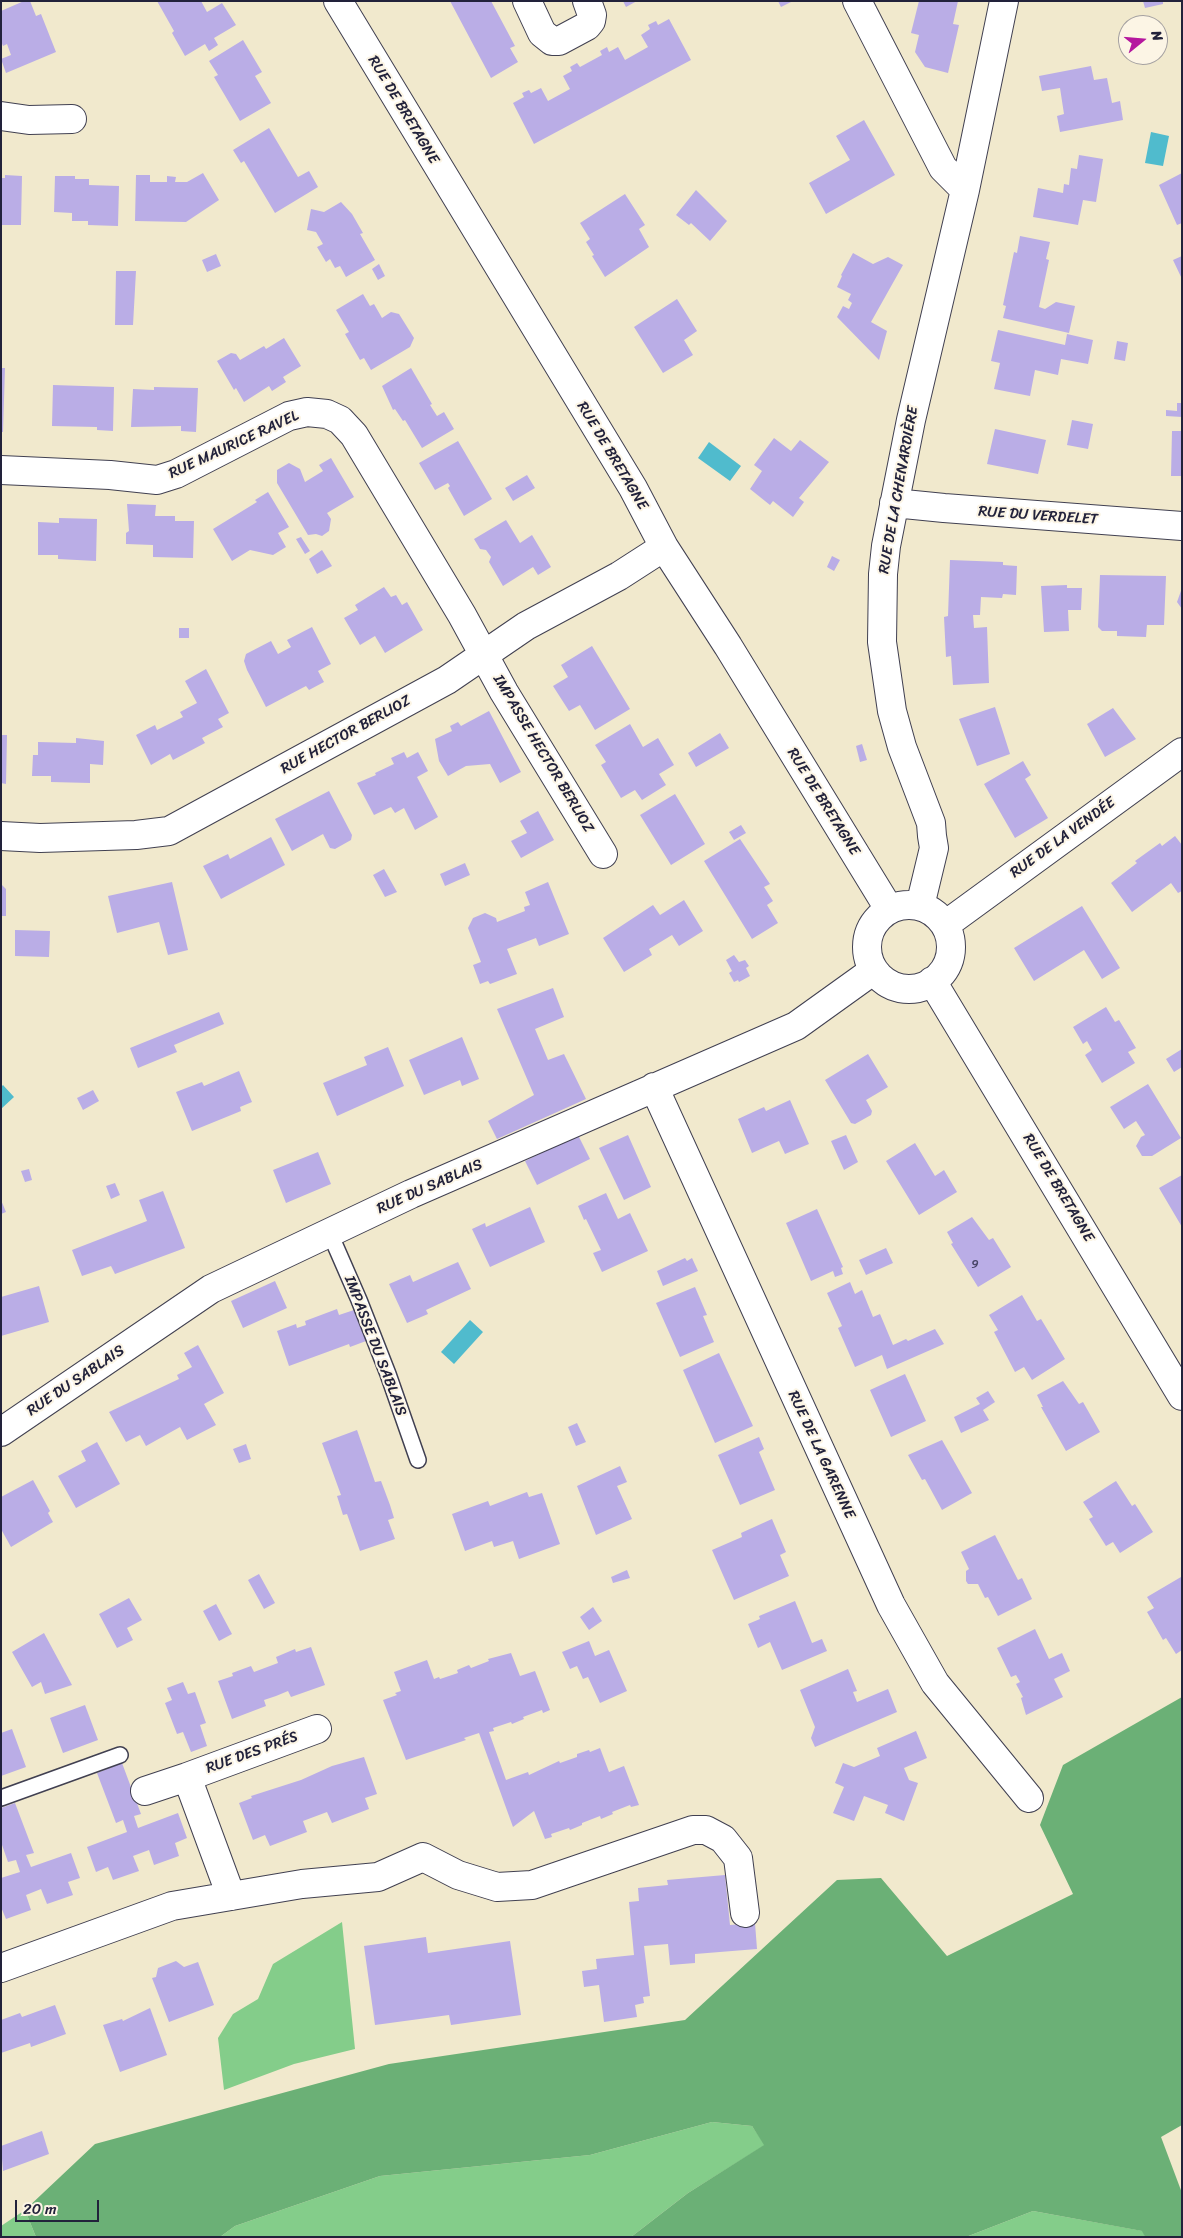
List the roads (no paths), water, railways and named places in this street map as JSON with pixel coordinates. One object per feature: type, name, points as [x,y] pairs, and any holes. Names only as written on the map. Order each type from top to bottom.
[{"type":"street","name":"RUE DE BRETAGNE","points":[[338,1],[633,488],[664,547],[889,909]]},
{"type":"street","points":[[527,1],[542,33],[552,41],[559,41],[587,26],[591,21],[591,8],[588,1]]},
{"type":"street","points":[[857,1],[942,168],[964,190]]},
{"type":"street","name":"RUE DE LA CHENARDIÈRE","points":[[920,906],[932,858],[932,836],[924,804],[902,747],[892,711],[882,642],[883,574],[894,503],[1004,1]]},
{"type":"street","points":[[1,116],[29,120],[72,120]]},
{"type":"street","name":"RUE MAURICE RAVEL","points":[[1,470],[110,475],[157,480],[176,474],[289,416],[307,412],[327,414],[340,420],[354,435],[462,615],[482,655]]},
{"type":"street","name":"RUE DU VERDELET","points":[[894,503],[1182,526]]},
{"type":"street","name":"RUE HECTOR BERLIOZ","points":[[1,836],[40,838],[136,835],[170,831],[448,680],[526,626],[619,576],[664,547]]},
{"type":"street","name":"IMPASSE HECTOR BERLIOZ","points":[[482,655],[603,854]]},
{"type":"street","name":"RUE DE LA VENDÉE","points":[[945,925],[1182,752]]},
{"type":"street","points":[[904,905],[920,906],[930,910],[945,925],[950,939],[950,954],[945,968],[932,981],[920,987],[903,988],[886,982],[874,970],[867,954],[868,936],[876,920],[889,909],[904,905]]},
{"type":"street","name":"RUE DU SABLAIS","points":[[1,1432],[211,1290],[328,1233],[796,1026],[874,970]]},
{"type":"street","name":"RUE DE BRETAGNE","points":[[932,981],[1182,1396]]},
{"type":"street","name":"RUE DE LA GARENNE","points":[[654,1088],[890,1605],[935,1683],[1029,1798]]},
{"type":"street","name":"RUE DES PRÉS","points":[[145,1791],[317,1729]]},
{"type":"street","name":"RUE DES PRÉS","points":[[187,1777],[231,1896]]},
{"type":"street","points":[[1,1968],[172,1906],[302,1884],[378,1876],[423,1858],[458,1875],[497,1887],[532,1885],[693,1830],[706,1830],[723,1838],[738,1858],[744,1913]]},
{"type":"lane","name":"IMPASSE DU SABLAIS","points":[[328,1233],[335,1244],[359,1300],[388,1374],[418,1460]]},
{"type":"lane","points":[[1,1798],[120,1755]]},
{"type":"water","points":[[1151,132],[1169,136],[1163,166],[1145,163]]},
{"type":"water","points":[[709,442],[741,466],[730,481],[698,458]]},
{"type":"water","points":[[3,1085],[14,1097],[1,1109],[1,1087]]},
{"type":"water","points":[[470,1320],[483,1332],[454,1364],[441,1352]]}]
